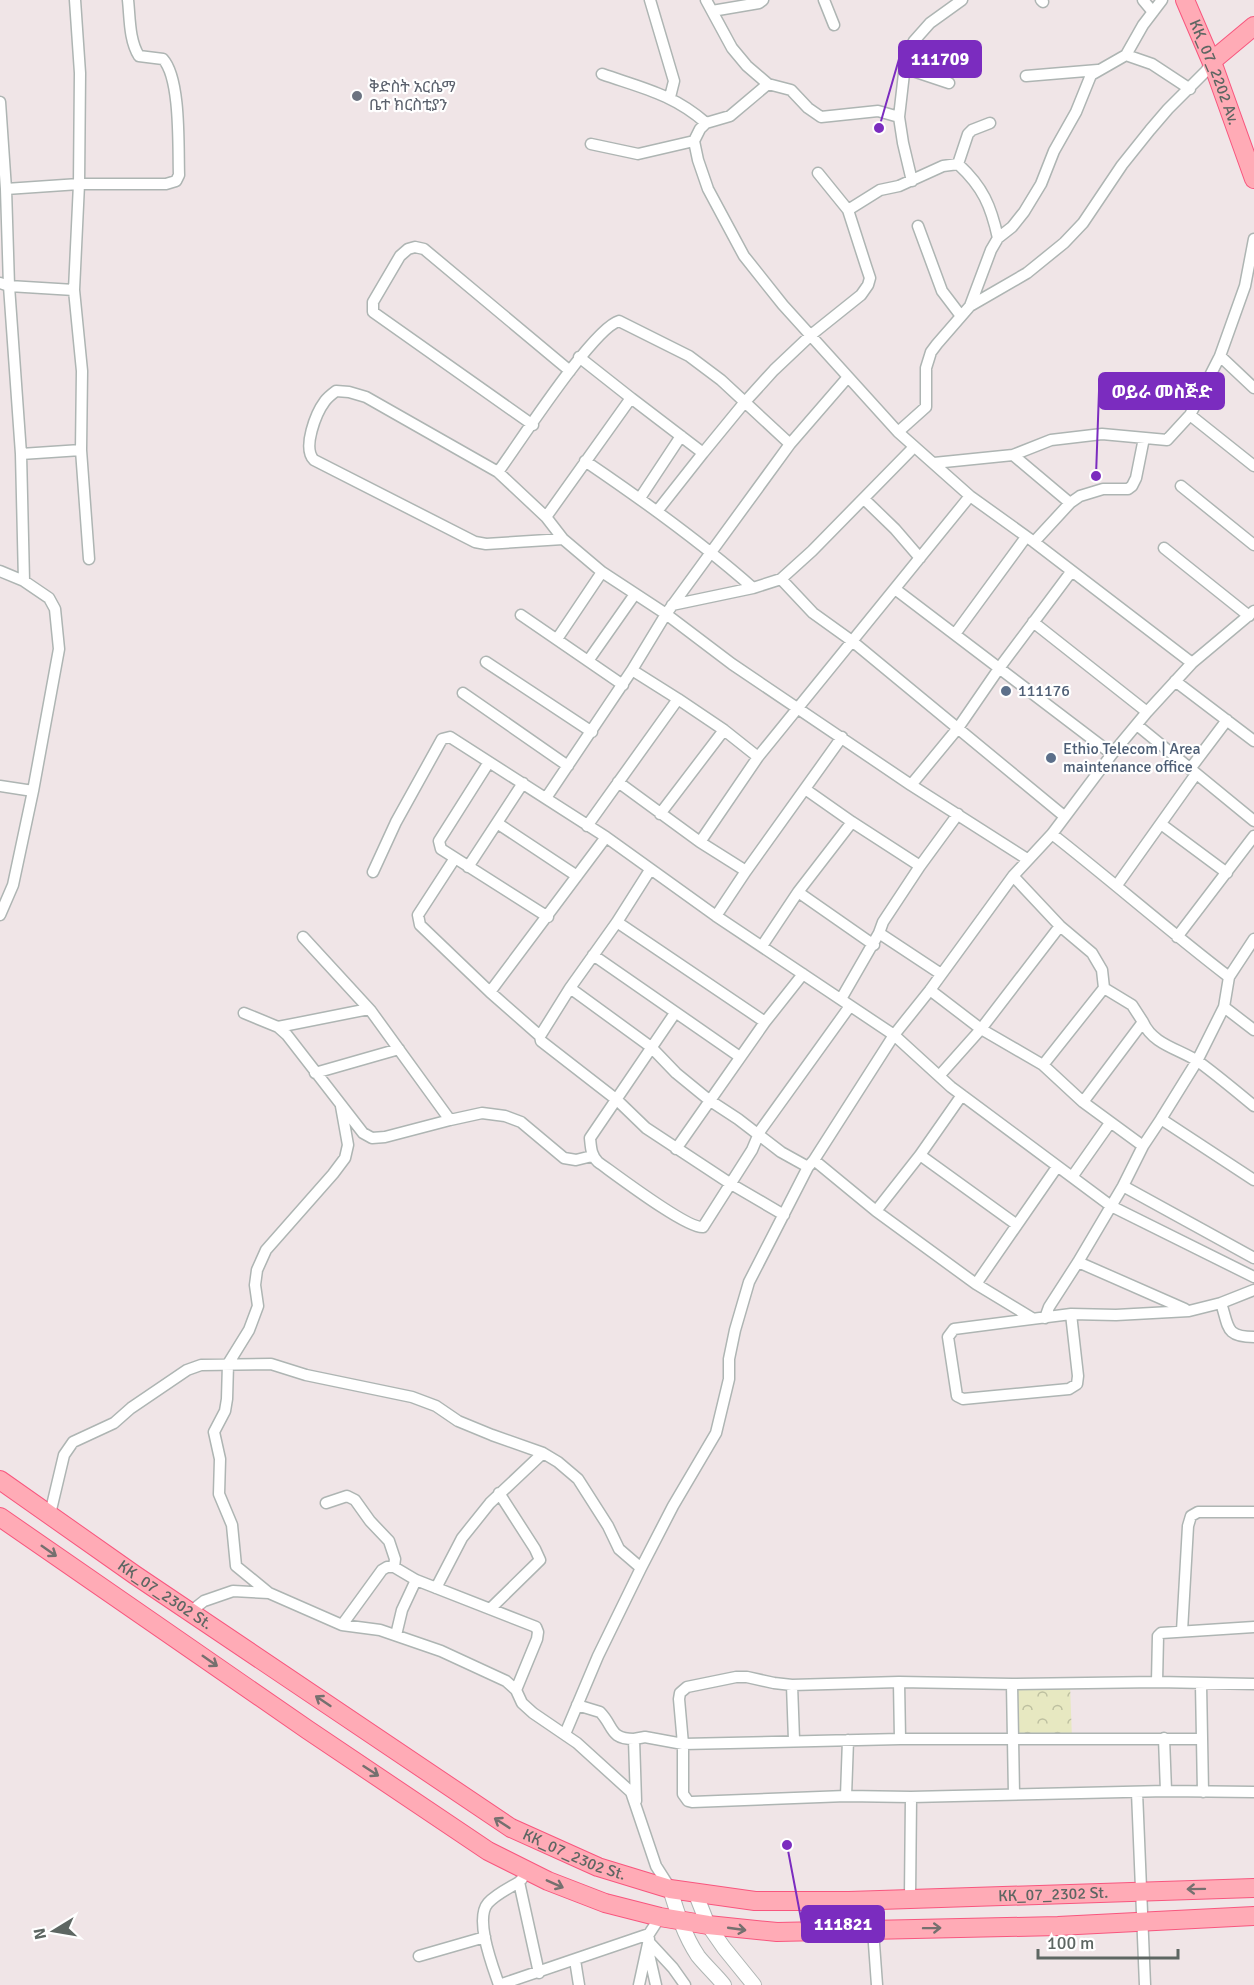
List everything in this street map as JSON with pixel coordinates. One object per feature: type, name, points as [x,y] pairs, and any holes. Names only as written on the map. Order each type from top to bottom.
[{"type":"main road","name":"KK_07_2202 Av.","points":[[1185,0],[1215,64],[1247,145],[1254,179]]},
{"type":"main road","points":[[1196,0],[1215,64]]},
{"type":"main road","points":[[1215,64],[1254,26]]},
{"type":"main road","points":[[1215,64],[1254,37]]},
{"type":"main road","name":"KK_07_2302 St.","points":[[0,1480],[190,1612],[511,1828],[598,1867],[670,1889],[755,1901],[827,1901],[1254,1888]]},
{"type":"main road","name":"KK_07_2302 St.","points":[[0,1517],[524,1877],[660,1917],[708,1925],[777,1932],[1254,1916]]},
{"type":"street","points":[[75,0],[80,73],[79,184],[74,290],[83,389],[81,450],[89,558]]},
{"type":"street","points":[[6,189],[79,184],[166,184],[176,181],[179,175],[175,90],[171,73],[163,59],[139,56],[135,48],[128,0]]},
{"type":"street","points":[[650,0],[674,81],[670,97]]},
{"type":"street","points":[[706,0],[732,48],[747,66],[768,84],[791,90],[808,108],[821,117],[878,111],[899,117]]},
{"type":"street","points":[[712,11],[759,3],[763,0]]},
{"type":"street","points":[[824,0],[834,25]]},
{"type":"street","points":[[912,181],[899,117],[906,56],[914,41],[930,23],[962,0]]},
{"type":"street","points":[[1143,0],[1153,12]]},
{"type":"street","points":[[970,306],[991,250],[998,238],[1012,227],[1024,212],[1041,184],[1091,75],[1126,55],[1162,0]]},
{"type":"street","points":[[1126,55],[1152,64],[1190,89]]},
{"type":"street","points":[[898,432],[926,407],[928,359],[937,344],[961,316],[970,306],[1028,273],[1064,243],[1083,223],[1122,165],[1150,130],[1168,109],[1215,64]]},
{"type":"street","points":[[904,69],[949,83]]},
{"type":"street","points":[[1026,76],[1098,69]]},
{"type":"street","points":[[602,74],[670,97],[693,111],[706,123]]},
{"type":"street","points":[[768,84],[730,116],[706,123],[694,141],[708,189],[744,256],[783,305],[914,447],[970,496],[1030,539],[1191,663]]},
{"type":"street","points":[[0,102],[6,189],[4,284],[21,454],[24,581]]},
{"type":"street","points":[[958,164],[968,134],[990,123]]},
{"type":"street","points":[[591,144],[638,154],[694,141]]},
{"type":"street","points":[[1247,145],[1254,189]]},
{"type":"street","points":[[848,210],[880,190],[912,181],[943,166],[958,164],[973,177],[984,195],[993,215],[998,238]]},
{"type":"street","points":[[658,510],[744,403],[774,370],[811,335],[861,295],[868,285],[870,278],[848,210],[818,173]]},
{"type":"street","points":[[918,226],[942,291],[961,316]]},
{"type":"street","points":[[934,463],[1013,455],[1051,440],[1102,434],[1167,440],[1190,415],[1220,356],[1245,286],[1254,239]]},
{"type":"street","points":[[532,425],[373,312],[373,302],[400,256],[408,249],[424,249],[570,371]]},
{"type":"street","points":[[4,284],[74,290]]},
{"type":"street","points":[[498,472],[579,357],[615,321],[622,321],[689,356],[721,380],[790,444]]},
{"type":"street","points":[[1220,356],[1254,388]]},
{"type":"street","points":[[579,357],[703,453]]},
{"type":"street","points":[[546,798],[623,685],[669,609],[790,444],[848,377]]},
{"type":"street","points":[[563,539],[486,544],[476,542],[314,460],[310,456],[308,440],[324,401],[336,391],[366,397],[498,472],[546,517],[563,539],[602,572],[635,594],[669,609],[732,664],[1027,860]]},
{"type":"street","points":[[546,517],[631,398]]},
{"type":"street","points":[[1190,415],[1254,466]]},
{"type":"street","points":[[640,498],[681,436]]},
{"type":"street","points":[[955,634],[1030,539],[1070,503],[1080,496],[1103,489],[1128,489],[1132,486],[1136,478],[1144,438]]},
{"type":"street","points":[[669,609],[781,579],[812,551],[914,447]]},
{"type":"street","points":[[21,454],[81,450]]},
{"type":"street","points":[[1013,455],[1070,503]]},
{"type":"street","points":[[585,461],[658,510],[711,551],[753,588]]},
{"type":"street","points":[[1181,486],[1254,545]]},
{"type":"street","points":[[700,842],[758,757],[970,496]]},
{"type":"street","points":[[864,499],[895,529],[920,558]]},
{"type":"street","points":[[565,1734],[598,1656],[641,1568],[673,1506],[716,1433],[729,1379],[729,1359],[748,1282],[811,1163],[894,1035],[930,990],[1013,876],[1052,834],[1147,711],[1191,663],[1251,614],[1164,548]]},
{"type":"street","points":[[0,571],[24,581],[49,598],[55,609],[58,630],[58,649],[33,791],[13,885],[0,915]]},
{"type":"street","points":[[557,639],[602,572]]},
{"type":"street","points":[[911,785],[958,729],[1000,667],[1071,572]]},
{"type":"street","points":[[781,579],[813,613],[852,641],[1064,816]]},
{"type":"street","points":[[895,589],[1112,754]]},
{"type":"street","points":[[588,661],[635,594]]},
{"type":"street","points":[[521,615],[623,685]]},
{"type":"street","points":[[1033,622],[1147,711]]},
{"type":"street","points":[[486,662],[592,732]]},
{"type":"street","points":[[632,670],[724,730],[758,757]]},
{"type":"street","points":[[1175,681],[1253,737]]},
{"type":"street","points":[[463,693],[568,766]]},
{"type":"street","points":[[586,826],[678,699]]},
{"type":"street","points":[[1117,885],[1161,824],[1227,720]]},
{"type":"street","points":[[1137,725],[1254,821]]},
{"type":"street","points":[[660,814],[724,730]]},
{"type":"street","points":[[373,872],[396,822],[442,739],[450,737],[606,837],[716,916],[894,1035],[962,1095],[1111,1206],[1254,1277]]},
{"type":"street","points":[[716,916],[842,737]]},
{"type":"street","points":[[489,762],[439,841],[441,849],[548,917]]},
{"type":"street","points":[[618,782],[700,842],[746,871]]},
{"type":"street","points":[[468,867],[523,783]]},
{"type":"street","points":[[0,786],[33,791]]},
{"type":"street","points":[[805,789],[920,866]]},
{"type":"street","points":[[675,1014],[590,1138],[592,1156],[678,1218],[699,1228],[703,1227],[731,1184],[752,1150],[758,1135],[845,1002],[883,922],[958,814]]},
{"type":"street","points":[[762,946],[798,892],[852,822]]},
{"type":"street","points":[[497,823],[577,876]]},
{"type":"street","points":[[1161,824],[1227,873]]},
{"type":"street","points":[[1052,834],[1229,977]]},
{"type":"street","points":[[1177,937],[1254,836]]},
{"type":"street","points":[[490,992],[606,837]]},
{"type":"street","points":[[455,858],[418,915],[420,925],[540,1036],[541,1041],[617,1100],[646,1128],[731,1184],[784,1215]]},
{"type":"street","points":[[540,1036],[650,870]]},
{"type":"street","points":[[1013,876],[1060,926],[1092,953],[1102,970],[1104,988],[1043,1065]]},
{"type":"street","points":[[798,892],[874,945]]},
{"type":"street","points":[[617,922],[765,1023]]},
{"type":"street","points":[[940,1075],[981,1029],[1060,926]]},
{"type":"street","points":[[879,933],[940,974]]},
{"type":"street","points":[[303,938],[369,1009],[450,1120]]},
{"type":"street","points":[[1045,1318],[1049,1307],[1123,1186],[1143,1146],[1197,1061],[1224,1007],[1229,977],[1254,939]]},
{"type":"street","points":[[593,955],[740,1057]]},
{"type":"street","points":[[676,1149],[740,1057],[803,974]]},
{"type":"street","points":[[570,988],[651,1047],[676,1073],[709,1100],[781,1152],[811,1163],[976,1284],[1032,1318]]},
{"type":"street","points":[[1104,988],[1132,1005],[1148,1032],[1161,1043],[1197,1061],[1254,1106]]},
{"type":"street","points":[[930,990],[981,1029],[1043,1065],[1083,1102],[1143,1146]]},
{"type":"street","points":[[1224,1007],[1254,1030]]},
{"type":"street","points":[[278,1028],[369,1009]]},
{"type":"street","points":[[244,1013],[278,1028],[287,1035],[363,1133],[372,1138],[385,1137],[482,1113],[505,1116],[521,1122],[564,1158],[576,1160],[592,1156]]},
{"type":"street","points":[[1083,1102],[1143,1022]]},
{"type":"street","points":[[315,1073],[399,1049]]},
{"type":"street","points":[[876,1211],[920,1155],[962,1095]]},
{"type":"street","points":[[341,1106],[348,1144],[345,1158],[266,1250],[256,1270],[255,1285],[258,1306],[249,1330],[228,1364],[225,1410],[214,1432],[220,1459],[219,1494],[232,1526],[236,1566],[269,1593],[342,1625],[380,1630],[396,1635],[441,1651],[506,1681],[516,1690],[522,1703],[577,1743],[625,1785],[636,1801]]},
{"type":"street","points":[[1161,1119],[1254,1180]]},
{"type":"street","points":[[1072,1177],[1110,1123]]},
{"type":"street","points":[[920,1155],[1017,1225]]},
{"type":"street","points":[[976,1284],[1057,1167]]},
{"type":"street","points":[[1123,1186],[1254,1258]]},
{"type":"street","points":[[1078,1262],[1189,1311]]},
{"type":"street","points":[[1071,1314],[1078,1376],[1074,1387],[963,1399],[957,1396],[948,1336],[951,1330],[1071,1314],[1116,1315],[1189,1311],[1221,1303],[1254,1290]]},
{"type":"street","points":[[1221,1303],[1230,1331],[1240,1337],[1254,1337]]},
{"type":"street","points":[[50,1514],[64,1455],[74,1442],[114,1423],[131,1407],[187,1370],[201,1365],[271,1364],[306,1375],[412,1397],[436,1406],[458,1421],[543,1453],[578,1479],[608,1526],[619,1549],[641,1568]]},
{"type":"street","points":[[436,1588],[462,1538],[499,1493],[543,1453]]},
{"type":"street","points":[[490,1609],[540,1560],[536,1549],[499,1493]]},
{"type":"street","points":[[326,1503],[347,1496],[355,1500],[388,1541],[395,1559],[394,1567]]},
{"type":"street","points":[[1182,1631],[1188,1526],[1191,1516],[1198,1512],[1254,1512]]},
{"type":"street","points":[[342,1625],[382,1570],[394,1567],[416,1580],[536,1627],[538,1632],[516,1690]]},
{"type":"street","points":[[396,1635],[402,1610],[416,1580]]},
{"type":"street","points":[[190,1612],[204,1601],[233,1591],[269,1593]]},
{"type":"street","points":[[1157,1682],[1158,1636],[1161,1633],[1254,1627]]},
{"type":"street","points":[[1254,1684],[898,1682],[792,1685],[736,1677],[687,1687],[680,1693],[678,1699],[683,1744],[683,1794],[688,1801],[846,1796],[911,1797],[1166,1791],[1254,1792]]},
{"type":"street","points":[[898,1682],[900,1739]]},
{"type":"street","points":[[1012,1684],[1014,1794]]},
{"type":"street","points":[[1201,1684],[1203,1792]]},
{"type":"street","points":[[792,1685],[794,1740]]},
{"type":"street","points":[[578,1705],[600,1712],[619,1738],[645,1737],[683,1744],[794,1740],[1201,1739]]},
{"type":"street","points":[[1164,1738],[1166,1791]]},
{"type":"street","points":[[634,1739],[636,1801],[656,1866],[670,1889],[680,1920],[699,1957],[724,1985]]},
{"type":"street","points":[[846,1796],[848,1740]]},
{"type":"street","points":[[1137,1792],[1145,1985]]},
{"type":"street","points":[[910,1898],[911,1797]]},
{"type":"street","points":[[539,1973],[524,1877],[486,1905],[483,1911],[484,1937],[499,1985],[539,1973],[575,1960],[649,1941]]},
{"type":"street","points":[[694,1892],[708,1925],[754,1985]]},
{"type":"street","points":[[639,1985],[641,1968],[649,1941],[660,1917]]},
{"type":"street","points":[[873,1930],[877,1985]]},
{"type":"street","points":[[419,1956],[484,1937]]},
{"type":"street","points":[[649,1941],[656,1985]]},
{"type":"street","points":[[649,1941],[685,1985]]},
{"type":"street","points":[[575,1960],[579,1985]]},
{"type":"green space","points":[[1012,1684],[1070,1684],[1072,1739],[1012,1739]]},
{"type":"place","name":"ቅድስት አርሴማ ቤተ ክርስቲያን","points":[[357,96]]},
{"type":"place","name":"111709","points":[[879,128]]},
{"type":"place","name":"ወይራ መስጅድ","points":[[1096,476]]},
{"type":"place","name":"111176","points":[[1006,691]]},
{"type":"place","name":"Ethio Telecom | Area maintenance office","points":[[1051,758]]},
{"type":"place","name":"111821","points":[[787,1845]]}]
